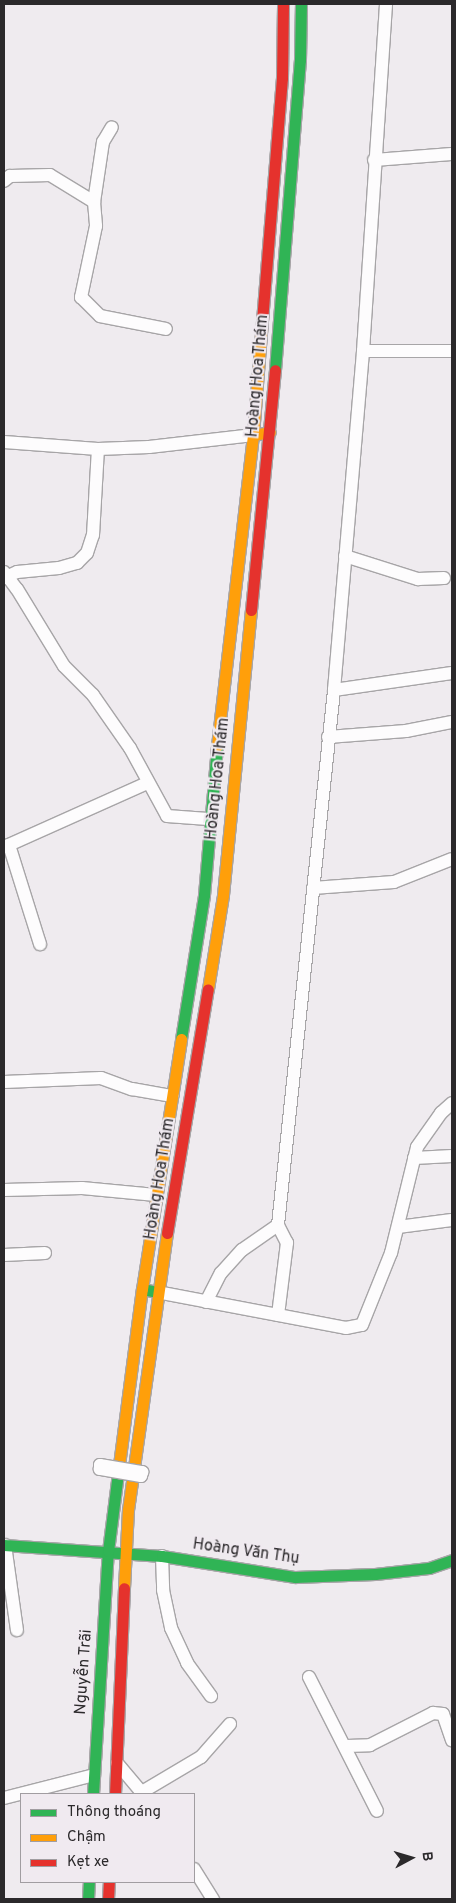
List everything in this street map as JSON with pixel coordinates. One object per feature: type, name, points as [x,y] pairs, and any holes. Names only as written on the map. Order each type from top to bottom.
[{"type":"main road","name":"Hoàng Hoa Thám","points":[[108,1551],[142,1289],[204,896],[208,819],[253,435],[282,78],[282,4]]},
{"type":"main road","name":"Hoàng Hoa Thám","points":[[125,1553],[157,1292],[223,895],[270,432],[298,80],[301,4]]},
{"type":"main road","points":[[253,435],[270,432]]},
{"type":"main road","points":[[142,1289],[157,1292]]},
{"type":"main road","points":[[4,1545],[108,1551]]},
{"type":"main road","name":"Hoàng Văn Thụ","points":[[108,1551],[162,1556],[295,1577],[375,1574],[429,1568],[452,1560]]},
{"type":"main road","name":"Nguyễn Trãi","points":[[93,1793],[108,1551]]},
{"type":"main road","points":[[115,1793],[125,1553]]},
{"type":"main road","points":[[88,1899],[89,1883]]},
{"type":"main road","points":[[108,1899],[109,1883]]},
{"type":"street","points":[[278,1315],[288,1243],[278,1225],[334,690],[363,351],[374,160],[386,4]]},
{"type":"street","points":[[112,127],[104,142],[94,202],[96,226],[81,297],[100,316],[166,329]]},
{"type":"street","points":[[374,160],[452,154]]},
{"type":"street","points":[[4,180],[50,175],[94,202]]},
{"type":"street","points":[[363,351],[452,351]]},
{"type":"street","points":[[4,442],[98,449],[168,445],[253,435]]},
{"type":"street","points":[[98,449],[93,534],[87,554],[76,563],[60,568],[5,575],[64,666],[93,695],[130,748],[147,783],[167,816],[208,819]]},
{"type":"street","points":[[345,556],[418,579],[444,578]]},
{"type":"street","points":[[334,690],[452,673]]},
{"type":"street","points":[[328,737],[406,731],[452,722]]},
{"type":"street","points":[[40,944],[6,846],[147,783]]},
{"type":"street","points":[[312,888],[394,882],[452,860]]},
{"type":"street","points":[[4,1082],[101,1078],[132,1089],[172,1096]]},
{"type":"street","points":[[157,1292],[346,1328],[362,1325],[392,1253],[417,1147],[428,1129],[452,1104]]},
{"type":"street","points":[[414,1158],[452,1156]]},
{"type":"street","points":[[4,1190],[82,1188],[156,1196]]},
{"type":"street","points":[[398,1227],[452,1220]]},
{"type":"street","points":[[206,1302],[221,1272],[242,1250],[278,1225]]},
{"type":"street","points":[[4,1255],[46,1252]]},
{"type":"street","points":[[4,1545],[17,1630]]},
{"type":"street","points":[[162,1556],[163,1590],[171,1628],[187,1663],[211,1696]]},
{"type":"street","points":[[309,1677],[328,1718],[347,1746],[377,1811]]},
{"type":"street","points":[[347,1746],[370,1745],[433,1713],[443,1714],[452,1740]]},
{"type":"street","points":[[116,1763],[143,1793],[201,1757],[230,1724]]},
{"type":"street","points":[[24,1793],[94,1775]]},
{"type":"street","points":[[4,1798],[20,1794]]},
{"type":"street","points":[[195,1871],[213,1899]]},
{"type":"traffic: fast","points":[[275,370],[300,60],[301,4]]},
{"type":"traffic: fast","points":[[181,1039],[204,895],[217,746]]},
{"type":"traffic: fast","points":[[142,1289],[157,1292]]},
{"type":"traffic: fast","points":[[93,1793],[108,1551],[119,1465]]},
{"type":"traffic: fast","points":[[4,1545],[162,1556],[295,1577],[375,1574],[429,1568],[452,1560]]},
{"type":"traffic: fast","points":[[88,1899],[89,1883]]},
{"type":"traffic: slow","points":[[217,746],[253,435],[262,321]]},
{"type":"traffic: slow","points":[[253,435],[270,432]]},
{"type":"traffic: slow","points":[[208,989],[223,895],[251,610]]},
{"type":"traffic: slow","points":[[119,1465],[142,1289],[181,1039]]},
{"type":"traffic: slow","points":[[124,1588],[128,1510],[167,1233]]},
{"type":"traffic: jam","points":[[262,321],[282,78],[283,4]]},
{"type":"traffic: jam","points":[[251,610],[275,370]]},
{"type":"traffic: jam","points":[[167,1233],[208,989]]},
{"type":"traffic: jam","points":[[115,1793],[124,1588]]},
{"type":"traffic: jam","points":[[108,1899],[109,1883]]}]
